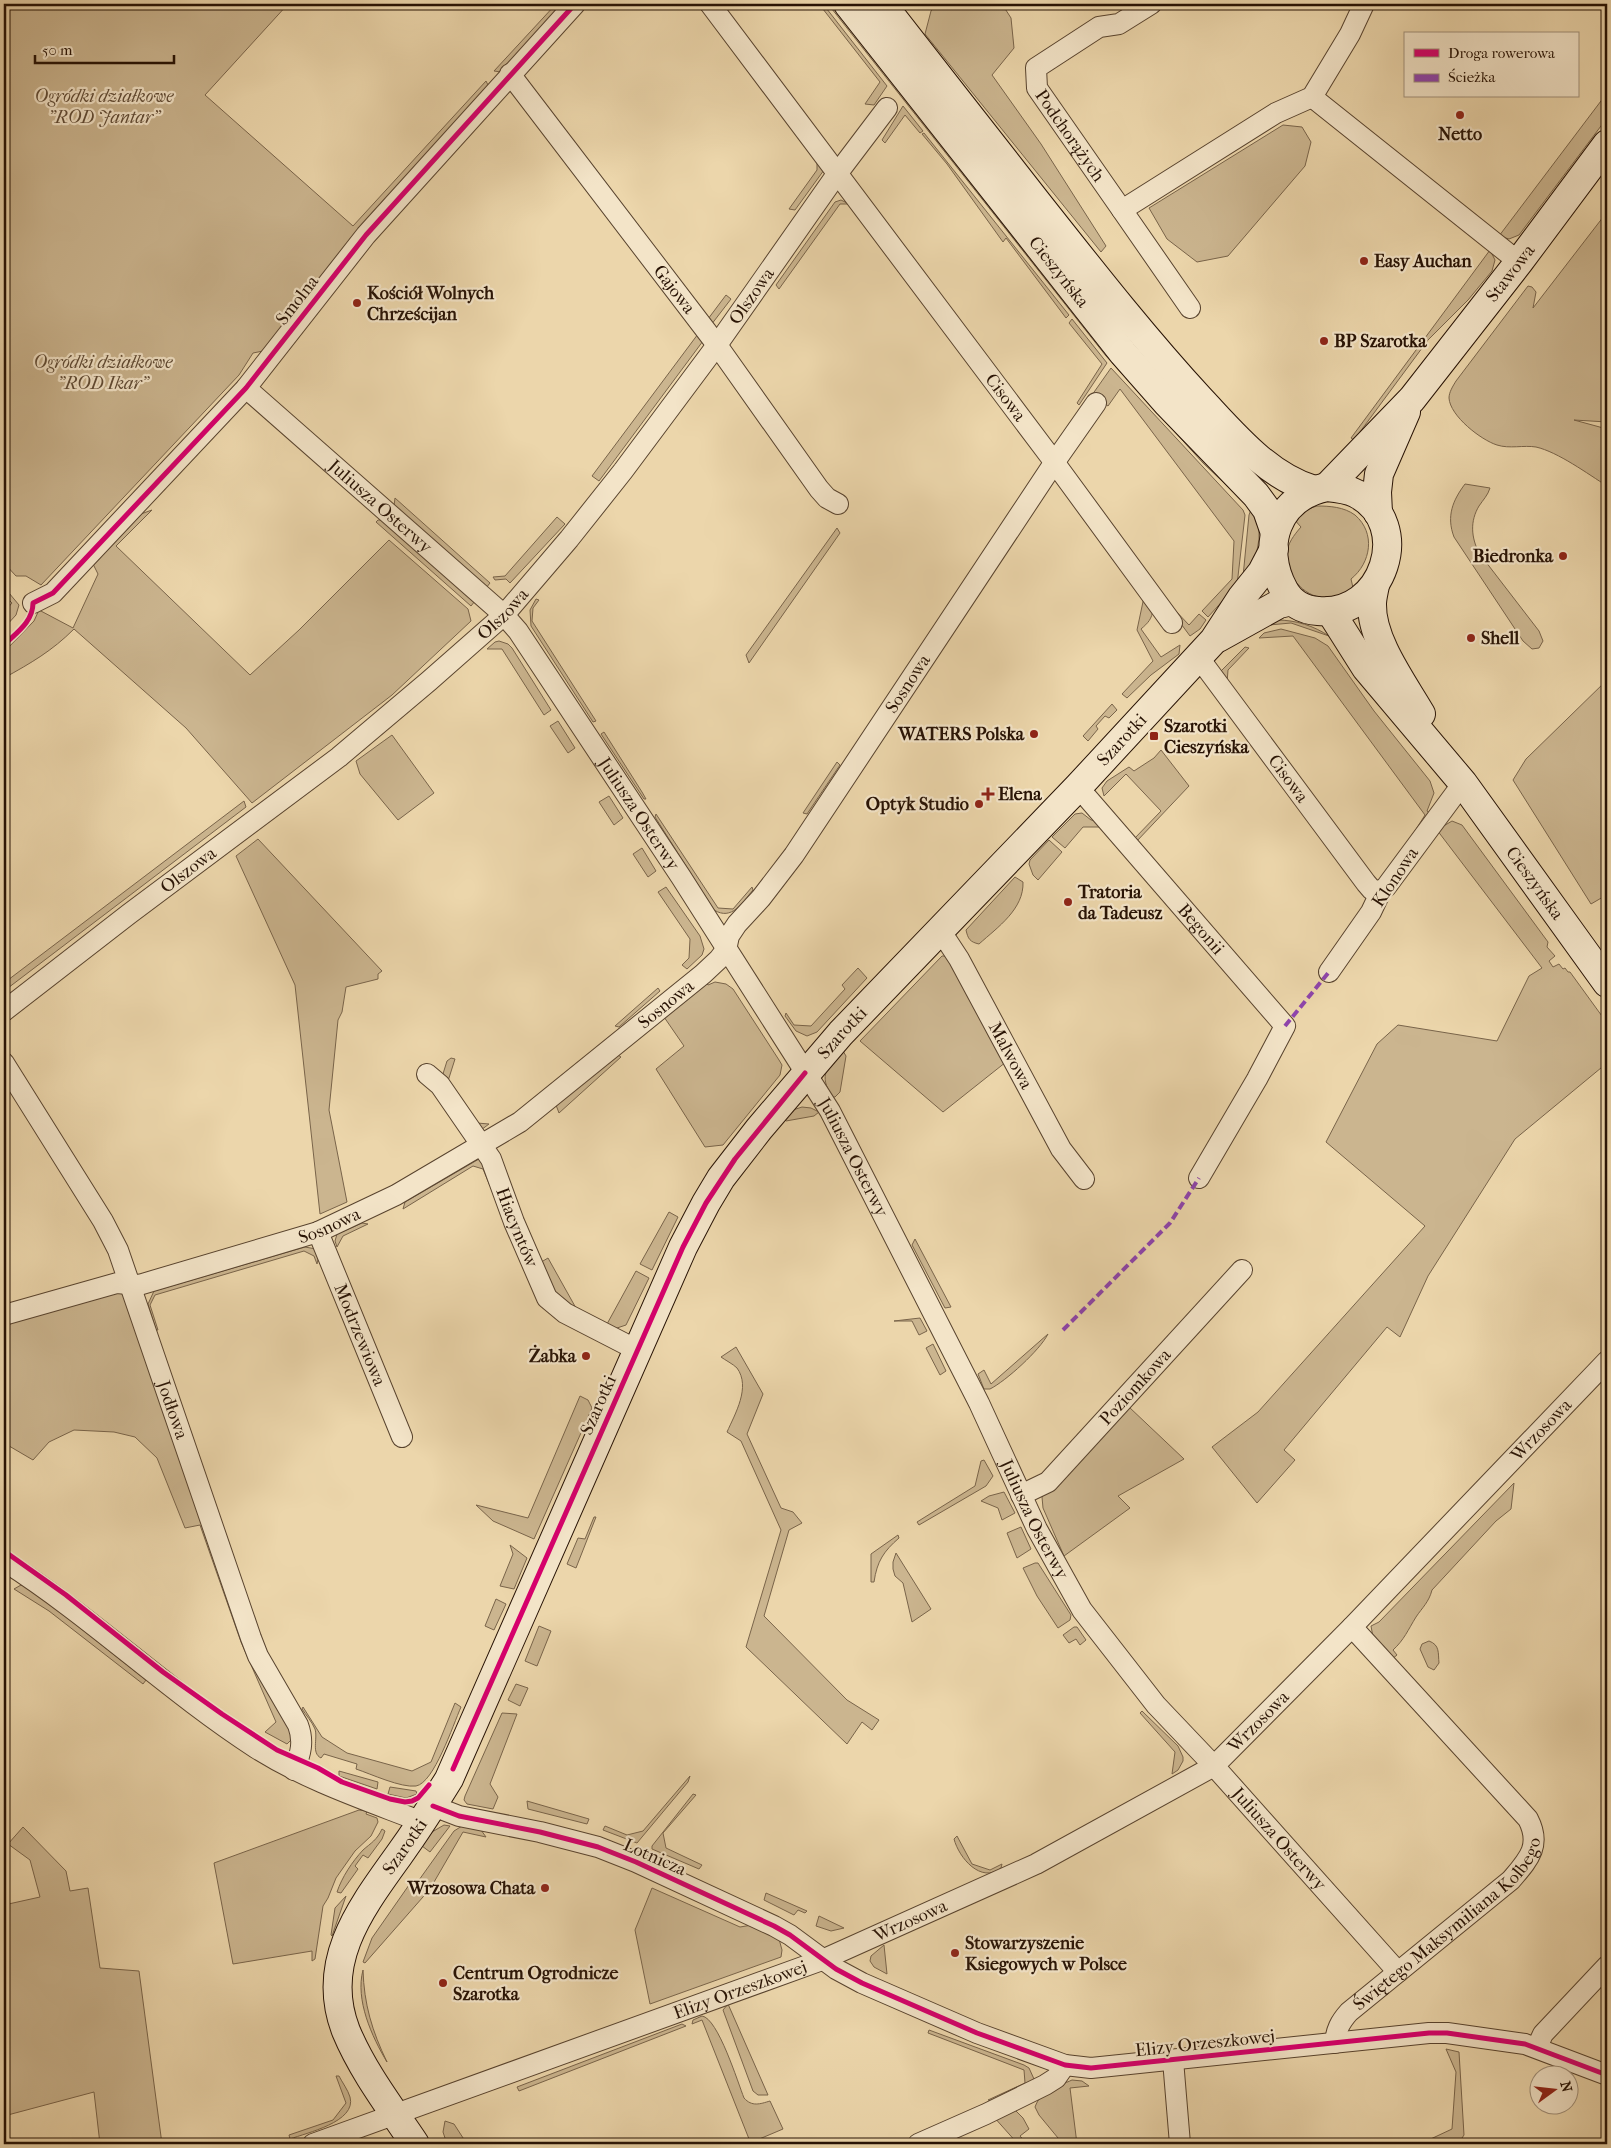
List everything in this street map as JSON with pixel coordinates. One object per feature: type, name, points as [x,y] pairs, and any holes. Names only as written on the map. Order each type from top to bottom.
[{"type":"street","name":"Smolna","points":[[33,603],[53,593],[246,388],[366,235],[575,4]]},
{"type":"street","points":[[710,4],[837,174]]},
{"type":"street","name":"Cieszyńska","points":[[848,4],[1123,354],[1191,429],[1256,495],[1267,510],[1275,541]]},
{"type":"street","name":"Podchorążych","points":[[1150,4],[1119,24],[1098,27],[1036,68],[1037,88],[1190,308]]},
{"type":"street","points":[[1122,210],[1276,113],[1312,96],[1350,34],[1364,4]]},
{"type":"street","name":"Cieszyńska","points":[[891,7],[1101,283],[1183,381],[1252,452],[1294,484],[1321,489]]},
{"type":"street","name":"Gajowa","points":[[510,74],[717,345],[819,489],[827,498],[838,504]]},
{"type":"street","points":[[1312,96],[1520,262]]},
{"type":"street","name":"Olszowa","points":[[4,1011],[129,914],[339,757],[429,681],[504,614],[569,539],[623,471],[717,345],[837,174],[887,108]]},
{"type":"street","name":"Stawowa","points":[[1321,489],[1412,398],[1520,262],[1607,144]]},
{"type":"street","name":"Cisowa","points":[[837,174],[1172,623]]},
{"type":"street","name":"Juliusza Osterwy","points":[[246,388],[504,614],[524,640],[676,869],[830,1112],[978,1403],[1052,1559],[1082,1610],[1156,1705],[1214,1766],[1398,1972]]},
{"type":"street","name":"Stawowa","points":[[1378,513],[1377,492],[1379,474],[1412,398]]},
{"type":"street","name":"Sosnowa","points":[[4,1315],[117,1283],[139,1285],[318,1232],[396,1195],[520,1122],[703,974],[726,950],[729,936],[737,924],[761,898],[794,855],[1054,463],[1096,403]]},
{"type":"street","points":[[1321,489],[1344,489],[1356,493],[1378,513],[1385,527],[1384,565],[1375,585],[1362,599],[1353,605],[1330,611],[1309,610],[1292,601],[1278,577],[1275,541],[1280,519],[1289,506],[1301,496],[1321,489]]},
{"type":"street","name":"Szarotki","points":[[416,2144],[358,2057],[346,2030],[339,2003],[338,1974],[347,1936],[358,1914],[428,1814],[448,1779],[683,1247],[706,1203],[735,1159],[805,1073],[1207,649],[1262,572],[1275,541]]},
{"type":"street","name":"Cieszyńska","points":[[1375,585],[1372,604],[1374,624],[1386,655],[1463,783]]},
{"type":"street","name":"Szarotki","points":[[1207,649],[1279,604],[1292,601]]},
{"type":"street","name":"Cieszyńska","points":[[1330,611],[1366,668],[1463,783],[1607,983]]},
{"type":"street","name":"Cisowa","points":[[1207,649],[1366,883],[1372,890],[1381,891]]},
{"type":"street","name":"Klonowa","points":[[1329,972],[1371,912],[1381,891],[1386,887],[1463,783]]},
{"type":"street","name":"Begonii","points":[[1078,787],[1285,1026],[1200,1178]]},
{"type":"street","name":"Malwowa","points":[[940,930],[959,959],[1061,1149],[1084,1179]]},
{"type":"street","name":"Jodłowa","points":[[4,1063],[103,1220],[118,1250],[251,1638],[258,1656],[298,1724],[301,1734],[301,1750],[294,1770]]},
{"type":"street","name":"Hiacyntów","points":[[427,1074],[440,1085],[469,1129],[483,1145],[547,1298],[565,1313],[637,1350]]},
{"type":"street","name":"Modrzewiowa","points":[[318,1232],[402,1437]]},
{"type":"street","name":"Poziomkowa","points":[[1021,1495],[1048,1482],[1242,1270]]},
{"type":"street","name":"Wrzosowa","points":[[822,1960],[1036,1864],[1214,1766],[1352,1627],[1607,1361]]},
{"type":"street","name":"Lotnicza","points":[[4,1561],[39,1584],[162,1681],[222,1724],[294,1770],[347,1794],[428,1814],[459,1816],[569,1839],[636,1862],[774,1926],[822,1960]]},
{"type":"street","name":"Świętego Maksymiliana Kolbego","points":[[1335,2043],[1338,2027],[1349,2012],[1511,1880],[1526,1863],[1534,1844],[1535,1836],[1528,1819],[1352,1627]]},
{"type":"street","name":"Elizy Orzeszkowej","points":[[313,2144],[822,1960],[849,1977],[895,1998],[977,2032],[1065,2065],[1091,2068],[1447,2033],[1537,2047],[1607,2075]]},
{"type":"street","points":[[1537,2047],[1543,2034],[1607,1966]]},
{"type":"street","points":[[1173,2060],[1180,2144]]},
{"type":"street","points":[[918,2144],[1045,2085],[1056,2078],[1065,2065]]},
{"type":"green space","points":[[4,4],[288,4],[205,95],[353,226],[486,81],[489,87],[263,351],[253,353],[239,375],[41,585],[26,576],[16,576],[4,563]]},
{"type":"green space","points":[[556,4],[563,4],[501,72],[494,71]]},
{"type":"green space","points":[[699,4],[702,4],[824,170],[795,210],[789,209],[817,170],[817,161]]},
{"type":"green space","points":[[819,4],[823,4],[887,86],[874,105],[865,104],[880,82]]},
{"type":"green space","points":[[828,4],[834,4],[1241,499],[1203,463],[1106,356]]},
{"type":"green space","points":[[936,4],[1002,4],[1011,18],[1014,48],[992,75],[1041,144],[1106,246],[1101,252],[925,34],[931,11]]},
{"type":"green space","points":[[1607,93],[1607,118],[1519,235],[1509,239],[1499,236]]},
{"type":"green space","points":[[903,106],[923,131],[920,133],[905,115],[885,143],[882,140]]},
{"type":"green space","points":[[1283,125],[1302,127],[1311,142],[1305,166],[1228,256],[1197,262],[1167,239],[1149,208]]},
{"type":"green space","points":[[924,133],[1069,315],[1066,318],[1006,238],[1003,242],[947,164],[922,134]]},
{"type":"green space","points":[[841,200],[849,204],[840,204],[779,289],[776,285],[835,202]]},
{"type":"green space","points":[[1607,212],[1607,422],[1574,420],[1607,429],[1607,486],[1573,464],[1545,450],[1536,447],[1502,446],[1490,442],[1475,433],[1460,419],[1449,398],[1450,391],[1456,381],[1528,286],[1532,287],[1536,292],[1533,308]]},
{"type":"green space","points":[[1490,250],[1495,260],[1492,271],[1468,300],[1428,340],[1354,440],[1351,438]]},
{"type":"green space","points":[[726,295],[731,299],[711,325],[708,319]]},
{"type":"green space","points":[[1072,319],[1107,363],[1079,405],[1077,403],[1102,364],[1069,323]]},
{"type":"green space","points":[[698,334],[703,341],[599,481],[592,476]]},
{"type":"green space","points":[[1111,368],[1243,510],[1245,515],[1237,585],[1208,617],[1202,611],[1232,579],[1234,541],[1120,389],[1108,406],[1092,395]]},
{"type":"green space","points":[[1465,484],[1490,488],[1474,517],[1474,541],[1479,553],[1539,631],[1543,641],[1539,648],[1532,649],[1523,641],[1454,537],[1451,522],[1452,509],[1457,496]]},
{"type":"green space","points":[[395,498],[490,583],[486,588],[394,506]]},
{"type":"green space","points":[[1317,506],[1327,506],[1351,512],[1362,522],[1366,530],[1368,539],[1367,556],[1363,565],[1351,579],[1354,592],[1331,598],[1322,598],[1313,595],[1299,586],[1290,571],[1287,554],[1288,547],[1293,536],[1301,527],[1292,517]]},
{"type":"green space","points":[[1252,507],[1259,524],[1259,539],[1254,568],[1242,587],[1249,515]]},
{"type":"green space","points":[[152,510],[116,546],[250,675],[299,630],[389,540],[468,609],[471,621],[392,695],[252,803],[186,728],[74,629],[41,656],[4,678],[4,652],[34,621],[39,610],[73,628],[98,574],[92,562],[138,515]]},
{"type":"green space","points":[[557,517],[565,524],[510,583],[506,579],[495,580],[493,577],[505,576]]},
{"type":"green space","points":[[381,520],[475,601],[471,606],[376,522]]},
{"type":"green space","points":[[837,528],[840,533],[749,663],[746,655]]},
{"type":"green space","points":[[4,587],[19,605],[16,615],[4,628],[4,612],[12,603],[4,595]]},
{"type":"green space","points":[[1156,590],[1189,625],[1199,614],[1206,620],[1200,629],[1190,636]]},
{"type":"green space","points":[[1144,597],[1153,609],[1152,616],[1141,629],[1161,657],[1180,645],[1179,654],[1151,675],[1127,698],[1122,694],[1153,661],[1137,630]]},
{"type":"green space","points":[[536,599],[539,600],[533,608],[532,621],[596,721],[593,722],[531,626],[530,610]]},
{"type":"green space","points":[[1277,620],[1305,624],[1329,636],[1291,623],[1269,625]]},
{"type":"green space","points":[[1281,629],[1315,638],[1328,646],[1374,711],[1430,781],[1434,793],[1427,811],[1431,814],[1406,845],[1425,815],[1293,636],[1259,638],[1264,633]]},
{"type":"green space","points":[[499,641],[508,644],[512,648],[551,710],[544,715],[502,649],[487,649]]},
{"type":"green space","points":[[1245,647],[1249,648],[1228,670],[1227,683],[1221,671]]},
{"type":"green space","points":[[1607,680],[1607,882],[1603,897],[1591,904],[1513,780],[1526,759]]},
{"type":"green space","points":[[1112,704],[1117,710],[1109,718],[1105,716],[1096,726],[1098,729],[1088,741],[1083,736]]},
{"type":"green space","points":[[558,721],[575,748],[568,753],[550,726]]},
{"type":"green space","points":[[604,732],[646,799],[644,799],[601,734]]},
{"type":"green space","points":[[392,735],[434,793],[398,820],[360,774],[356,761]]},
{"type":"green space","points":[[1161,750],[1189,786],[1136,842],[1134,839],[1161,811],[1126,774],[1104,796],[1102,788],[1107,781],[1129,767],[1134,771],[1154,758]]},
{"type":"green space","points":[[837,762],[840,765],[807,814],[803,813]]},
{"type":"green space","points":[[609,796],[623,818],[614,825],[599,802]]},
{"type":"green space","points":[[244,801],[246,807],[4,991],[4,983]]},
{"type":"green space","points":[[1082,813],[1091,820],[1100,821],[1101,827],[1083,827],[1065,848],[1052,837],[1075,814]]},
{"type":"green space","points":[[656,814],[718,908],[733,909],[752,887],[753,890],[741,905],[726,913],[714,910],[655,817]]},
{"type":"green space","points":[[1452,821],[1462,825],[1548,942],[1547,947],[1555,956],[1549,961],[1553,967],[1559,964],[1563,969],[1565,968],[1570,972],[1607,1023],[1607,1063],[1515,1139],[1428,1276],[1400,1337],[1387,1327],[1284,1450],[1295,1460],[1257,1503],[1212,1447],[1258,1412],[1425,1226],[1326,1142],[1377,1044],[1398,1025],[1497,1041],[1529,976],[1542,968],[1437,830]]},
{"type":"green space","points":[[258,839],[382,971],[378,974],[378,979],[346,987],[342,1012],[338,1020],[329,1110],[347,1202],[320,1214],[295,985],[236,856]]},
{"type":"green space","points":[[1049,840],[1062,852],[1038,880],[1033,875],[1029,864],[1030,860]]},
{"type":"green space","points":[[642,848],[656,871],[648,877],[633,854]]},
{"type":"green space","points":[[1015,877],[1023,882],[1022,892],[1015,909],[1002,924],[979,944],[971,941],[966,930]]},
{"type":"green space","points":[[666,887],[700,936],[704,949],[702,955],[687,969],[682,965],[689,958],[690,939],[658,892]]},
{"type":"green space","points":[[942,956],[946,956],[1006,1062],[943,1112],[860,1041]]},
{"type":"green space","points":[[858,968],[867,978],[817,1032],[807,1036],[796,1031],[785,1016],[786,1013],[794,1025],[811,1026],[845,989],[842,985]]},
{"type":"green space","points":[[715,982],[726,984],[733,989],[782,1065],[780,1075],[723,1145],[705,1147],[656,1069],[684,1046],[664,1017],[706,983],[708,985]]},
{"type":"green space","points":[[658,988],[660,991],[619,1027],[615,1026]]},
{"type":"green space","points":[[843,1051],[846,1056],[840,1092],[835,1097],[832,1097],[826,1082],[826,1072]]},
{"type":"green space","points":[[618,1055],[621,1057],[559,1113],[556,1105]]},
{"type":"green space","points":[[451,1058],[455,1059],[448,1081],[477,1123],[489,1124],[481,1130],[442,1077],[447,1061]]},
{"type":"green space","points":[[802,1107],[811,1108],[819,1112],[814,1116],[786,1121],[784,1119],[793,1110]]},
{"type":"green space","points":[[479,1159],[483,1160],[493,1182],[490,1186],[483,1169],[473,1166],[403,1209],[405,1202]]},
{"type":"green space","points":[[669,1212],[678,1217],[652,1270],[640,1264]]},
{"type":"green space","points":[[520,1219],[538,1264],[548,1258],[581,1317],[607,1324],[636,1271],[649,1278],[626,1325],[617,1328],[617,1333],[612,1332],[578,1316],[558,1300],[550,1291],[537,1268],[519,1221]]},
{"type":"green space","points":[[362,1223],[368,1224],[343,1236],[337,1247],[335,1241],[337,1234]]},
{"type":"green space","points":[[915,1239],[951,1307],[945,1308],[912,1245]]},
{"type":"green space","points":[[305,1247],[316,1249],[319,1255],[317,1264],[314,1256],[304,1251],[155,1295],[150,1305],[158,1330],[156,1330],[148,1304],[154,1291]]},
{"type":"green space","points":[[123,1291],[290,1724],[291,1740],[287,1744],[265,1732],[276,1722],[241,1642],[200,1525],[185,1528],[157,1458],[135,1437],[114,1432],[74,1430],[49,1442],[33,1460],[4,1443],[4,1325]]},
{"type":"green space","points":[[920,1318],[927,1331],[919,1335],[912,1321],[894,1321]]},
{"type":"green space","points":[[1048,1334],[1038,1348],[1013,1372],[997,1385],[990,1389],[984,1389],[978,1374],[984,1370],[991,1384]]},
{"type":"green space","points":[[933,1344],[946,1371],[940,1375],[926,1348]]},
{"type":"green space","points":[[736,1347],[763,1394],[747,1434],[781,1508],[793,1512],[802,1523],[789,1530],[764,1616],[847,1700],[879,1720],[872,1730],[862,1722],[847,1744],[746,1647],[781,1530],[741,1441],[727,1432],[740,1400],[742,1383],[741,1375],[737,1368],[721,1357]]},
{"type":"green space","points":[[580,1396],[588,1400],[592,1408],[534,1539],[493,1521],[476,1505],[528,1518]]},
{"type":"green space","points":[[1129,1407],[1184,1459],[1118,1496],[1130,1508],[1064,1556],[1043,1508],[1042,1497]]},
{"type":"green space","points":[[984,1460],[993,1476],[986,1486],[919,1525],[917,1522],[975,1486],[981,1461]]},
{"type":"green space","points":[[1514,1483],[1511,1509],[1496,1521],[1432,1590],[1403,1639],[1393,1650],[1397,1655],[1392,1659],[1373,1637],[1371,1626],[1379,1622]]},
{"type":"green space","points":[[1004,1492],[1015,1513],[1002,1520],[998,1508],[981,1501],[989,1496]]},
{"type":"green space","points":[[594,1517],[596,1517],[576,1568],[567,1564],[578,1538],[585,1539]]},
{"type":"green space","points":[[1021,1527],[1031,1549],[1017,1558],[1007,1533]]},
{"type":"green space","points":[[898,1535],[899,1538],[882,1557],[874,1582],[871,1582],[871,1554]]},
{"type":"green space","points":[[510,1545],[527,1558],[514,1589],[500,1586],[513,1554]]},
{"type":"green space","points":[[896,1553],[931,1609],[912,1622],[903,1583],[895,1576],[893,1569]]},
{"type":"green space","points":[[1038,1563],[1071,1615],[1070,1620],[1058,1628],[1037,1596],[1023,1568]]},
{"type":"green space","points":[[21,1585],[30,1588],[146,1680],[143,1684],[49,1611],[14,1589]]},
{"type":"green space","points":[[496,1599],[506,1604],[494,1630],[485,1626]]},
{"type":"green space","points":[[539,1626],[551,1631],[537,1666],[525,1661]]},
{"type":"green space","points":[[1077,1627],[1086,1640],[1080,1645],[1076,1639],[1069,1643],[1063,1635]]},
{"type":"green space","points":[[1429,1641],[1437,1647],[1439,1663],[1434,1670],[1428,1667],[1420,1649],[1422,1644]]},
{"type":"green space","points":[[516,1684],[528,1688],[520,1706],[508,1700]]},
{"type":"green space","points":[[455,1703],[461,1707],[442,1752],[430,1775],[416,1786],[402,1785],[356,1769],[357,1764],[324,1754],[321,1758],[318,1756],[315,1749],[315,1729],[302,1709],[303,1707],[322,1737],[347,1753],[412,1771],[431,1762]]},
{"type":"green space","points":[[1142,1711],[1178,1746],[1183,1761],[1178,1770],[1172,1774],[1175,1752],[1140,1713]]},
{"type":"green space","points":[[502,1713],[517,1714],[490,1784],[498,1797],[493,1809],[467,1804],[464,1800],[465,1796]]},
{"type":"green space","points":[[339,1771],[378,1782],[377,1789],[339,1776]]},
{"type":"green space","points":[[690,1776],[688,1782],[637,1843],[603,1830],[605,1826],[627,1835],[643,1831]]},
{"type":"green space","points":[[390,1787],[416,1791],[417,1794],[406,1798],[388,1794]]},
{"type":"green space","points":[[693,1794],[696,1795],[663,1833],[666,1848],[702,1865],[699,1869],[652,1849],[652,1846]]},
{"type":"green space","points":[[527,1801],[589,1819],[587,1824],[528,1809]]},
{"type":"green space","points":[[359,1810],[367,1811],[366,1814],[377,1818],[378,1822],[371,1836],[355,1851],[336,1878],[323,1906],[315,1959],[312,1961],[312,1951],[233,1964],[214,1863]]},
{"type":"green space","points":[[444,1825],[450,1826],[430,1852],[422,1846],[432,1832]]},
{"type":"green space","points":[[462,1826],[481,1830],[486,1837],[463,1832],[430,1889],[365,1963],[363,1962],[372,1938],[409,1885],[414,1887],[454,1831]]},
{"type":"green space","points":[[23,1827],[66,1871],[70,1891],[88,1888],[100,1968],[139,1971],[162,2144],[100,2144],[94,2092],[4,2116],[4,1905],[40,1897],[30,1860],[8,1844]]},
{"type":"green space","points":[[382,1829],[385,1831],[382,1839],[368,1858],[363,1855],[355,1866],[358,1869],[341,1893],[337,1892],[351,1865],[363,1850],[376,1839]]},
{"type":"green space","points":[[957,1836],[972,1864],[990,1870],[1002,1864],[1001,1868],[986,1873],[972,1867],[957,1846],[954,1839]]},
{"type":"green space","points":[[652,1888],[740,1927],[752,1925],[779,1939],[782,1950],[781,1957],[650,2004],[635,1930]]},
{"type":"green space","points":[[766,1893],[807,1911],[805,1913],[798,1910],[794,1915],[764,1900]]},
{"type":"green space","points":[[346,1896],[332,1936],[335,1908]]},
{"type":"green space","points":[[819,1916],[844,1928],[831,1931],[816,1926]]},
{"type":"green space","points":[[884,1945],[887,1974],[874,1967],[870,1961],[871,1956]]},
{"type":"green space","points":[[363,1970],[365,1994],[370,2017],[387,2062],[366,2018],[361,1994]]},
{"type":"green space","points":[[728,2004],[768,2095],[758,2095],[753,2091],[723,2010]]},
{"type":"green space","points":[[702,2016],[708,2019],[721,2039],[744,2098],[753,2104],[770,2101],[783,2129],[757,2140],[758,2144],[751,2144],[702,2020],[692,2024],[693,2020]]},
{"type":"green space","points":[[682,2024],[686,2026],[519,2091],[517,2087]]},
{"type":"green space","points":[[929,2030],[1024,2065],[1029,2068],[1034,2079],[1038,2080],[996,2101],[988,2100],[1025,2083],[1024,2070],[928,2033]]},
{"type":"green space","points":[[1446,2049],[1459,2052],[1464,2135],[1458,2144],[1420,2144],[1452,2129],[1456,2072]]},
{"type":"green space","points":[[336,2076],[339,2076],[350,2097],[350,2106],[346,2113],[329,2125],[290,2139],[289,2135],[333,2120],[346,2103]]},
{"type":"green space","points":[[1072,2080],[1082,2081],[1089,2086],[1070,2088],[1077,2144],[1063,2144],[1039,2115],[1035,2107],[1045,2093]]},
{"type":"green space","points":[[1015,2110],[1023,2118],[1029,2129],[1020,2136],[1027,2144],[1018,2144],[993,2116]]},
{"type":"green space","points":[[445,2121],[454,2124],[467,2144],[447,2144],[443,2132]]},
{"type":"marked path","points":[[1285,1026],[1329,972]]},
{"type":"marked path","points":[[1063,1330],[1170,1223],[1199,1178]]},
{"type":"cycle path","points":[[4,645],[27,621],[33,603],[53,593],[246,388],[366,235],[575,4]]},
{"type":"cycle path","points":[[453,1769],[683,1247],[706,1203],[735,1159],[805,1073]]},
{"type":"cycle path","points":[[4,1551],[66,1595],[163,1672],[277,1750],[318,1768],[342,1782],[390,1799],[405,1802],[412,1801],[418,1798],[429,1785]]},
{"type":"cycle path","points":[[433,1806],[459,1816],[540,1832],[598,1847],[636,1862],[774,1926],[790,1935],[836,1969],[862,1983],[977,2033],[1065,2065],[1091,2068],[1429,2033],[1447,2033],[1525,2044],[1607,2075]]},
{"type":"place","name":"Netto","points":[[1460,115]]},
{"type":"place","name":"Easy Auchan","points":[[1364,261]]},
{"type":"place","name":"Kościół Wolnych Chrześcijan","points":[[357,303]]},
{"type":"place","name":"BP Szarotka","points":[[1324,341]]},
{"type":"place","name":"Biedronka","points":[[1563,556]]},
{"type":"place","name":"Shell","points":[[1471,638]]},
{"type":"place","name":"WATERS Polska","points":[[1034,734]]},
{"type":"place","name":"Szarotki Cieszyńska","points":[[1154,736]]},
{"type":"place","name":"Elena","points":[[988,794]]},
{"type":"place","name":"Optyk Studio","points":[[979,804]]},
{"type":"place","name":"Tratoria da Tadeusz","points":[[1068,902]]},
{"type":"place","name":"Żabka","points":[[586,1356]]},
{"type":"place","name":"Wrzosowa Chata","points":[[545,1888]]},
{"type":"place","name":"Stowarzyszenie Ksiegowych w Polsce","points":[[955,1953]]},
{"type":"place","name":"Centrum Ogrodnicze Szarotka","points":[[443,1983]]},
{"type":"park label","name":"Ogródki działkowe \"ROD Jantar\"","points":[[104,106]]},
{"type":"park label","name":"Ogródki działkowe \"ROD Ikar\"","points":[[103,372]]}]
